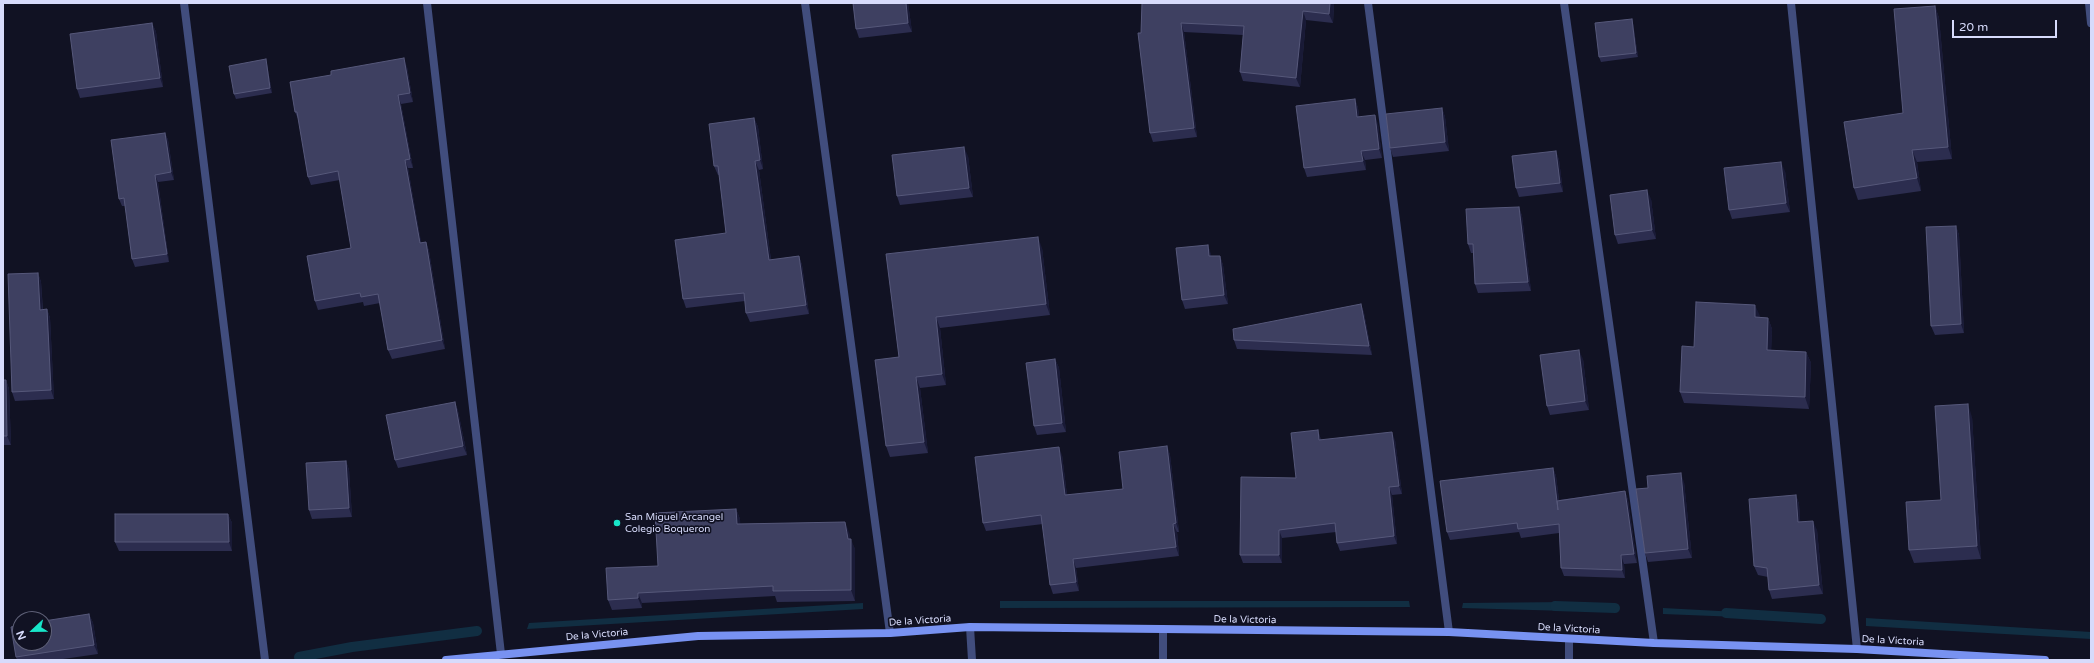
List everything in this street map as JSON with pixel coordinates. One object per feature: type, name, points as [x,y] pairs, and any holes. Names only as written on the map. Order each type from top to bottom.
[{"type":"main road","name":"De la Victoria","points":[[446,660],[698,636],[890,633],[970,628],[1449,632],[1654,643],[1857,649],[1934,656],[2045,660]]},
{"type":"street","points":[[184,3],[265,660]]},
{"type":"street","points":[[427,3],[501,654]]},
{"type":"street","points":[[805,3],[890,633]]},
{"type":"street","points":[[1368,3],[1449,632]]},
{"type":"street","points":[[1564,3],[1654,643]]},
{"type":"street","points":[[1791,3],[1857,649]]},
{"type":"street","points":[[2089,3],[2091,23]]},
{"type":"street","points":[[970,628],[972,660]]},
{"type":"street","points":[[1163,629],[1163,660]]},
{"type":"street","points":[[1568,639],[1569,660]]},
{"type":"water","points":[[1000,601],[1409,601],[1410,607],[1000,608]]},
{"type":"water","points":[[1567,602],[1567,611],[1462,608],[1463,603]]},
{"type":"water","points":[[863,603],[863,609],[527,629],[529,623]]},
{"type":"water","points":[[1663,608],[1738,612],[1738,617],[1663,614]]},
{"type":"water","points":[[1866,618],[2091,632],[2091,639],[1866,626]]},
{"type":"building","points":[[853,3],[906,3],[908,23],[856,29]]},
{"type":"building","points":[[1142,3],[1330,3],[1329,14],[1303,11],[1296,78],[1240,72],[1244,26],[1181,23],[1194,128],[1150,133],[1138,33],[1141,33]]},
{"type":"building","points":[[1935,6],[1948,147],[1912,150],[1917,178],[1854,188],[1844,122],[1903,113],[1894,9]]},
{"type":"building","points":[[1632,19],[1636,53],[1599,57],[1595,23]]},
{"type":"building","points":[[152,23],[160,78],[77,89],[70,34]]},
{"type":"building","points":[[404,58],[410,93],[398,95],[410,159],[405,160],[420,243],[426,242],[442,340],[388,350],[378,294],[361,297],[360,293],[315,301],[307,256],[351,248],[338,171],[308,177],[297,112],[295,112],[290,82],[331,75],[331,71]]},
{"type":"building","points":[[266,59],[270,88],[234,94],[229,66]]},
{"type":"building","points":[[1355,99],[1357,117],[1375,115],[1379,149],[1361,151],[1363,161],[1304,168],[1296,106]]},
{"type":"building","points":[[1442,108],[1445,142],[1390,148],[1386,114]]},
{"type":"building","points":[[754,118],[760,160],[755,161],[769,260],[799,256],[806,305],[746,313],[744,293],[683,299],[675,240],[726,233],[718,166],[714,166],[709,124]]},
{"type":"building","points":[[165,133],[171,172],[155,175],[167,254],[132,259],[124,198],[119,199],[111,140]]},
{"type":"building","points":[[964,147],[969,188],[897,196],[892,155]]},
{"type":"building","points":[[1556,151],[1560,183],[1516,188],[1512,156]]},
{"type":"building","points":[[1781,162],[1786,203],[1729,210],[1724,168]]},
{"type":"building","points":[[1647,190],[1652,230],[1615,235],[1610,195]]},
{"type":"building","points":[[1519,207],[1528,282],[1475,284],[1473,244],[1468,244],[1466,209]]},
{"type":"building","points":[[1956,226],[1961,324],[1931,326],[1926,227]]},
{"type":"building","points":[[1038,237],[1046,304],[936,317],[942,374],[916,377],[924,442],[886,446],[875,360],[899,357],[886,254]]},
{"type":"building","points":[[1208,245],[1209,256],[1220,256],[1224,295],[1182,300],[1176,248]]},
{"type":"building","points":[[38,273],[40,310],[47,309],[51,390],[12,392],[8,274]]},
{"type":"building","points":[[1696,302],[1755,305],[1755,317],[1768,318],[1767,350],[1806,352],[1805,397],[1680,392],[1682,346],[1694,347]]},
{"type":"building","points":[[1361,304],[1369,346],[1234,340],[1233,329]]},
{"type":"building","points":[[1579,350],[1585,401],[1547,406],[1540,355]]},
{"type":"building","points":[[1055,359],[1062,423],[1034,426],[1026,363]]},
{"type":"building","points":[[3,380],[6,380],[7,436],[3,436]]},
{"type":"building","points":[[455,402],[463,446],[395,460],[386,415]]},
{"type":"building","points":[[1968,404],[1977,546],[1909,550],[1906,502],[1941,500],[1935,406]]},
{"type":"building","points":[[1318,430],[1319,440],[1392,432],[1399,486],[1389,487],[1394,536],[1337,543],[1335,523],[1279,530],[1279,555],[1240,555],[1241,477],[1296,478],[1291,433]]},
{"type":"building","points":[[1167,446],[1176,523],[1173,524],[1176,547],[1073,559],[1076,582],[1050,585],[1041,515],[983,523],[975,457],[1059,447],[1065,495],[1123,489],[1119,452]]},
{"type":"building","points":[[346,461],[349,508],[309,510],[306,463]]},
{"type":"building","points":[[1553,468],[1558,510],[1557,501],[1625,491],[1634,554],[1621,555],[1622,570],[1561,568],[1559,524],[1518,529],[1517,523],[1447,532],[1440,481]]},
{"type":"building","points":[[1681,473],[1688,549],[1645,553],[1636,489],[1648,488],[1647,476]]},
{"type":"building","points":[[1796,495],[1798,522],[1813,521],[1819,585],[1769,590],[1767,568],[1754,566],[1749,499]]},
{"type":"building","points":[[736,509],[737,524],[845,522],[848,539],[851,539],[851,590],[773,591],[773,586],[638,593],[638,598],[608,600],[606,568],[658,566],[655,513]]},
{"type":"building","points":[[115,514],[228,514],[229,542],[115,542]]},
{"type":"building","points":[[89,614],[94,645],[16,657],[15,651],[52,651],[52,620]]},
{"type":"waterway","points":[[1555,606],[1615,608]]},
{"type":"waterway","points":[[1726,613],[1821,619]]},
{"type":"waterway","points":[[299,657],[352,647],[477,631]]},
{"type":"place","name":"San Miguel Arcangel Colegio Boqueron","points":[[617,523]]}]
